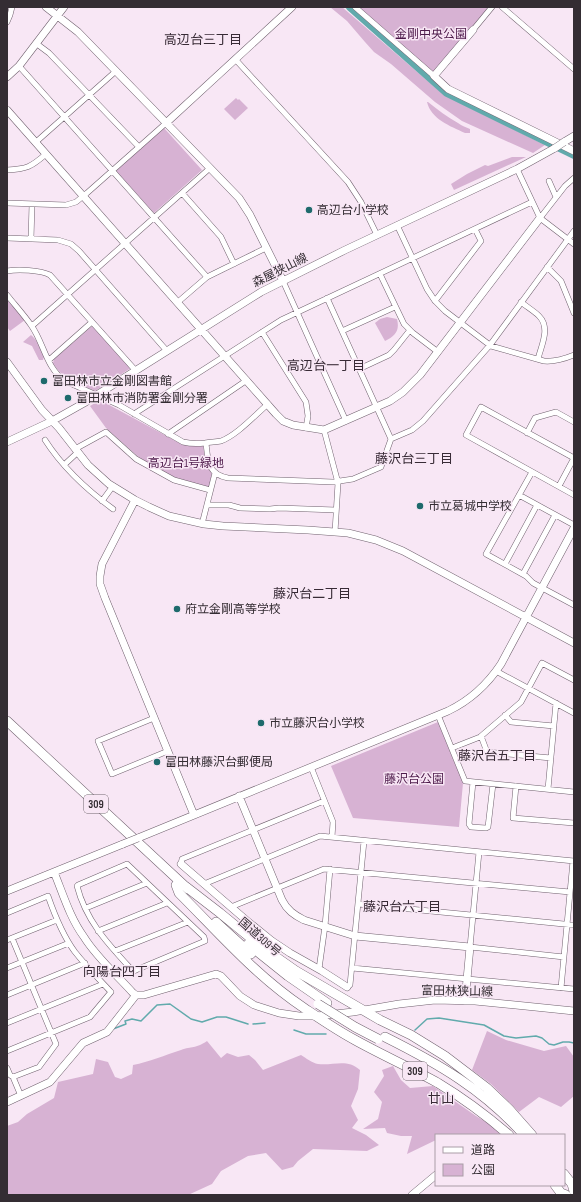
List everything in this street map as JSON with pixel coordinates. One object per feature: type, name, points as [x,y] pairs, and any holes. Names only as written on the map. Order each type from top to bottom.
[{"type":"highway","name":"国道309号","points":[[7,721],[252,955],[278,976],[355,1027],[434,1062],[470,1085],[500,1110],[523,1134]]},
{"type":"highway","name":"国道309号","points":[[7,729],[180,886]]},
{"type":"highway","name":"309","points":[[508,1134],[466,1101],[449,1090],[353,1039],[285,995],[263,977],[179,893],[180,886],[296,971],[380,1020],[428,1045],[461,1067],[487,1088],[509,1109],[531,1134]]},
{"type":"highway","name":"国道309号","points":[[381,1038],[455,1082],[485,1104],[516,1134]]},
{"type":"highway","points":[[565,1175],[572,1184],[574,1192]]},
{"type":"highway","points":[[565,1181],[574,1192]]},
{"type":"highway","points":[[556,1186],[561,1192],[568,1195]]},
{"type":"highway","points":[[560,1186],[568,1195]]},
{"type":"street","points":[[7,22],[12,7]]},
{"type":"street","points":[[46,7],[78,32],[210,168],[245,207],[282,281],[346,421]]},
{"type":"street","points":[[7,77],[20,66],[64,7]]},
{"type":"street","points":[[7,203],[66,205],[73,203],[83,196],[166,123],[292,7]]},
{"type":"street","points":[[355,7],[448,89],[574,151]]},
{"type":"street","points":[[434,76],[492,7]]},
{"type":"street","points":[[502,7],[574,69]]},
{"type":"street","points":[[37,44],[49,53],[139,147]]},
{"type":"street","points":[[235,59],[348,182],[361,202],[377,234]]},
{"type":"street","points":[[20,66],[206,277]]},
{"type":"street","points":[[36,142],[116,71]]},
{"type":"street","points":[[7,110],[279,418],[287,423],[306,428],[324,430],[377,407],[396,397],[410,386],[438,352],[556,197],[574,178]]},
{"type":"street","name":"森屋狭山線","points":[[7,442],[52,421],[97,395],[252,297],[377,234],[517,169],[574,136]]},
{"type":"street","points":[[7,170],[28,168],[46,154]]},
{"type":"street","points":[[32,326],[210,168]]},
{"type":"street","points":[[517,169],[540,218],[574,244]]},
{"type":"street","points":[[549,181],[556,197]]},
{"type":"street","points":[[182,193],[221,237],[234,264]]},
{"type":"street","points":[[134,414],[281,320],[532,202]]},
{"type":"street","points":[[30,239],[32,204]]},
{"type":"street","points":[[397,225],[427,289],[435,301],[460,323],[490,345],[538,359],[552,362],[574,355]]},
{"type":"street","points":[[435,301],[481,241],[476,229]]},
{"type":"street","points":[[391,439],[412,430],[423,421],[490,345],[574,231]]},
{"type":"street","points":[[7,238],[58,240],[67,242],[75,248],[95,269],[167,351]]},
{"type":"street","points":[[178,302],[206,277],[266,248]]},
{"type":"street","points":[[547,267],[561,281],[574,313]]},
{"type":"street","points":[[7,271],[38,271],[47,273],[54,278],[136,370]]},
{"type":"street","points":[[380,274],[401,319],[410,330],[438,352]]},
{"type":"street","points":[[7,296],[32,326],[55,372],[61,378],[120,405],[183,442],[189,444],[206,443],[222,440],[231,436],[268,404]]},
{"type":"street","points":[[206,443],[209,464],[217,475],[228,478],[338,482],[353,480],[381,467],[391,439],[327,298]]},
{"type":"street","points":[[521,302],[539,316],[543,320],[545,326],[545,332],[538,359]]},
{"type":"street","points":[[342,331],[395,307]]},
{"type":"street","points":[[49,360],[92,322]]},
{"type":"street","points":[[359,369],[389,354],[410,330]]},
{"type":"street","points":[[262,332],[306,402],[308,416],[306,428]]},
{"type":"street","points":[[7,362],[88,465],[113,486],[135,500],[169,516],[202,524],[335,532],[369,538],[404,550],[574,642]]},
{"type":"street","points":[[168,434],[247,380]]},
{"type":"street","points":[[559,486],[574,458],[481,407],[466,435],[574,495]]},
{"type":"street","points":[[527,433],[535,418],[556,412],[574,422]]},
{"type":"street","points":[[324,430],[338,482],[335,532]]},
{"type":"street","points":[[64,465],[77,451],[106,432],[136,459],[174,480],[210,490]]},
{"type":"street","points":[[45,440],[64,465],[91,492],[113,509]]},
{"type":"street","points":[[532,472],[486,554],[523,574],[533,583],[573,602]]},
{"type":"street","points":[[202,524],[215,473]]},
{"type":"street","points":[[102,501],[113,486]]},
{"type":"street","points":[[519,495],[574,525]]},
{"type":"street","points":[[135,500],[102,564],[100,571],[100,584],[194,815]]},
{"type":"street","points":[[207,505],[229,505],[240,508],[255,509],[279,508],[336,510]]},
{"type":"street","points":[[505,564],[537,505]]},
{"type":"street","points":[[523,574],[555,515]]},
{"type":"street","points":[[7,891],[438,715],[471,698],[484,686],[496,670],[574,528]]},
{"type":"street","points":[[452,748],[481,736],[521,702],[542,663],[574,680]]},
{"type":"street","points":[[496,670],[574,713]]},
{"type":"street","points":[[548,789],[556,703]]},
{"type":"street","points":[[438,715],[465,781],[574,792]]},
{"type":"street","points":[[505,715],[511,722],[554,726]]},
{"type":"street","points":[[154,718],[98,741],[112,774],[168,751]]},
{"type":"street","points":[[481,736],[487,752],[551,758]]},
{"type":"street","points":[[311,767],[333,822],[332,837]]},
{"type":"street","points":[[473,782],[469,824],[471,827],[486,828],[488,826],[493,784]]},
{"type":"street","points":[[516,786],[513,818],[574,823]]},
{"type":"street","points":[[239,796],[284,906],[300,918],[355,936],[564,957]]},
{"type":"street","points":[[324,801],[182,859],[181,864],[272,941],[346,987],[350,985],[364,841]]},
{"type":"street","points":[[204,884],[320,836],[574,861],[561,988]]},
{"type":"street","points":[[464,1000],[480,852]]},
{"type":"street","points":[[125,865],[128,865],[147,883],[204,937],[206,941],[134,971],[98,931],[77,888],[78,884],[125,865]]},
{"type":"street","points":[[231,907],[324,869],[570,892]]},
{"type":"street","points":[[318,969],[330,869]]},
{"type":"street","points":[[7,1102],[50,1082],[83,1043],[106,1032],[136,995],[96,953],[84,938],[75,922],[54,872]]},
{"type":"street","points":[[86,908],[147,883]]},
{"type":"street","points":[[7,913],[48,896],[57,920],[69,943],[84,963],[111,992],[90,1016],[7,1051]]},
{"type":"street","points":[[98,931],[167,902]]},
{"type":"street","points":[[358,904],[574,925]]},
{"type":"street","points":[[13,1077],[39,1067],[56,1044],[22,962],[10,939],[57,920]]},
{"type":"street","points":[[115,951],[188,922]]},
{"type":"street","points":[[7,968],[69,943]]},
{"type":"street","points":[[7,995],[84,963]]},
{"type":"street","points":[[352,968],[574,990]]},
{"type":"street","name":"富田林狭山線","points":[[136,995],[144,995],[216,974],[221,976],[240,996],[254,1005],[287,1015],[317,1016],[427,1000],[464,1000],[574,1011]]},
{"type":"street","points":[[7,1023],[103,984]]},
{"type":"street","points":[[7,1068],[10,1075],[13,1077],[21,1096]]},
{"type":"street","points":[[412,1195],[435,1175]]},
{"type":"street","points":[[568,1195],[574,1192]]},
{"type":"green space","points":[[330,7],[342,7],[444,95],[545,145],[533,153],[462,121],[435,102],[391,64],[374,52],[347,21]]},
{"type":"green space","name":"金剛中央公園","points":[[358,7],[490,7],[434,73]]},
{"type":"green space","points":[[236,98],[248,108],[235,120],[224,109]]},
{"type":"green space","points":[[427,102],[461,125],[470,129],[470,133],[465,133],[453,128],[442,121],[429,108]]},
{"type":"green space","points":[[164,128],[202,170],[154,213],[116,171]]},
{"type":"green space","points":[[512,157],[526,157],[454,190],[451,184],[467,174],[485,165],[488,166]]},
{"type":"green space","points":[[7,298],[25,320],[10,331],[7,327]]},
{"type":"green space","points":[[387,317],[397,319],[398,327],[396,333],[385,341],[375,323],[380,319]]},
{"type":"green space","points":[[95,326],[131,368],[95,391],[66,377],[53,363],[54,359],[91,327]]},
{"type":"green space","points":[[31,335],[36,340],[40,348],[44,357],[43,360],[39,360],[32,346],[23,342]]},
{"type":"green space","name":"高辺台1号緑地","points":[[100,400],[178,442],[192,446],[203,446],[206,464],[212,473],[209,487],[175,479],[142,460],[106,428],[90,406]]},
{"type":"green space","name":"藤沢台公園","points":[[438,722],[463,783],[459,827],[353,818],[331,766]]},
{"type":"green space","points":[[487,1031],[506,1040],[544,1051],[566,1046],[574,1057],[574,1096],[561,1107],[539,1097],[519,1112],[491,1084],[472,1070]]},
{"type":"green space","points":[[207,1041],[221,1058],[227,1053],[238,1057],[249,1055],[263,1070],[301,1055],[311,1062],[318,1064],[345,1063],[355,1066],[360,1070],[358,1089],[351,1106],[358,1120],[352,1128],[366,1135],[379,1145],[367,1151],[313,1149],[293,1167],[282,1170],[266,1153],[248,1156],[221,1171],[212,1184],[188,1195],[7,1195],[7,1126],[18,1122],[27,1114],[54,1098],[58,1082],[93,1074],[96,1059],[108,1062],[115,1077],[121,1079],[132,1074],[133,1065],[203,1044]]},
{"type":"green space","points":[[393,1066],[401,1080],[410,1088],[433,1086],[491,1125],[502,1134],[435,1134],[435,1140],[407,1154],[412,1136],[401,1136],[387,1133],[385,1128],[363,1129],[378,1119],[382,1102],[374,1092],[384,1076],[382,1070]]},
{"type":"waterway","points":[[350,7],[447,93],[574,155]]},
{"type":"waterway","points":[[113,1029],[126,1024],[125,1021],[132,1019],[141,1021],[157,1005],[170,1004],[191,1019],[202,1022],[217,1017],[226,1017],[248,1024]]},
{"type":"waterway","points":[[415,1030],[427,1019],[439,1018],[484,1025],[504,1036],[516,1038],[536,1036],[542,1038],[549,1044],[554,1045],[563,1042],[574,1043]]},
{"type":"waterway","points":[[253,1024],[265,1023]]},
{"type":"waterway","points":[[294,1030],[306,1034],[326,1034]]},
{"type":"place","name":"高辺台小学校","points":[[309,210]]},
{"type":"place","name":"富田林市立金剛図書館","points":[[44,381]]},
{"type":"place","name":"富田林市消防署金剛分署","points":[[68,398]]},
{"type":"place","name":"市立葛城中学校","points":[[420,506]]},
{"type":"place","name":"府立金剛高等学校","points":[[177,609]]},
{"type":"place","name":"市立藤沢台小学校","points":[[261,723]]},
{"type":"place","name":"富田林藤沢台郵便局","points":[[157,762]]},
{"type":"district","name":"高辺台三丁目","points":[[203,39]]},
{"type":"district","name":"高辺台一丁目","points":[[326,365]]},
{"type":"district","name":"藤沢台三丁目","points":[[414,458]]},
{"type":"district","name":"藤沢台二丁目","points":[[312,593]]},
{"type":"district","name":"藤沢台五丁目","points":[[497,755]]},
{"type":"district","name":"藤沢台六丁目","points":[[402,906]]},
{"type":"district","name":"向陽台四丁目","points":[[122,971]]},
{"type":"district","name":"廿山","points":[[441,1098]]}]
